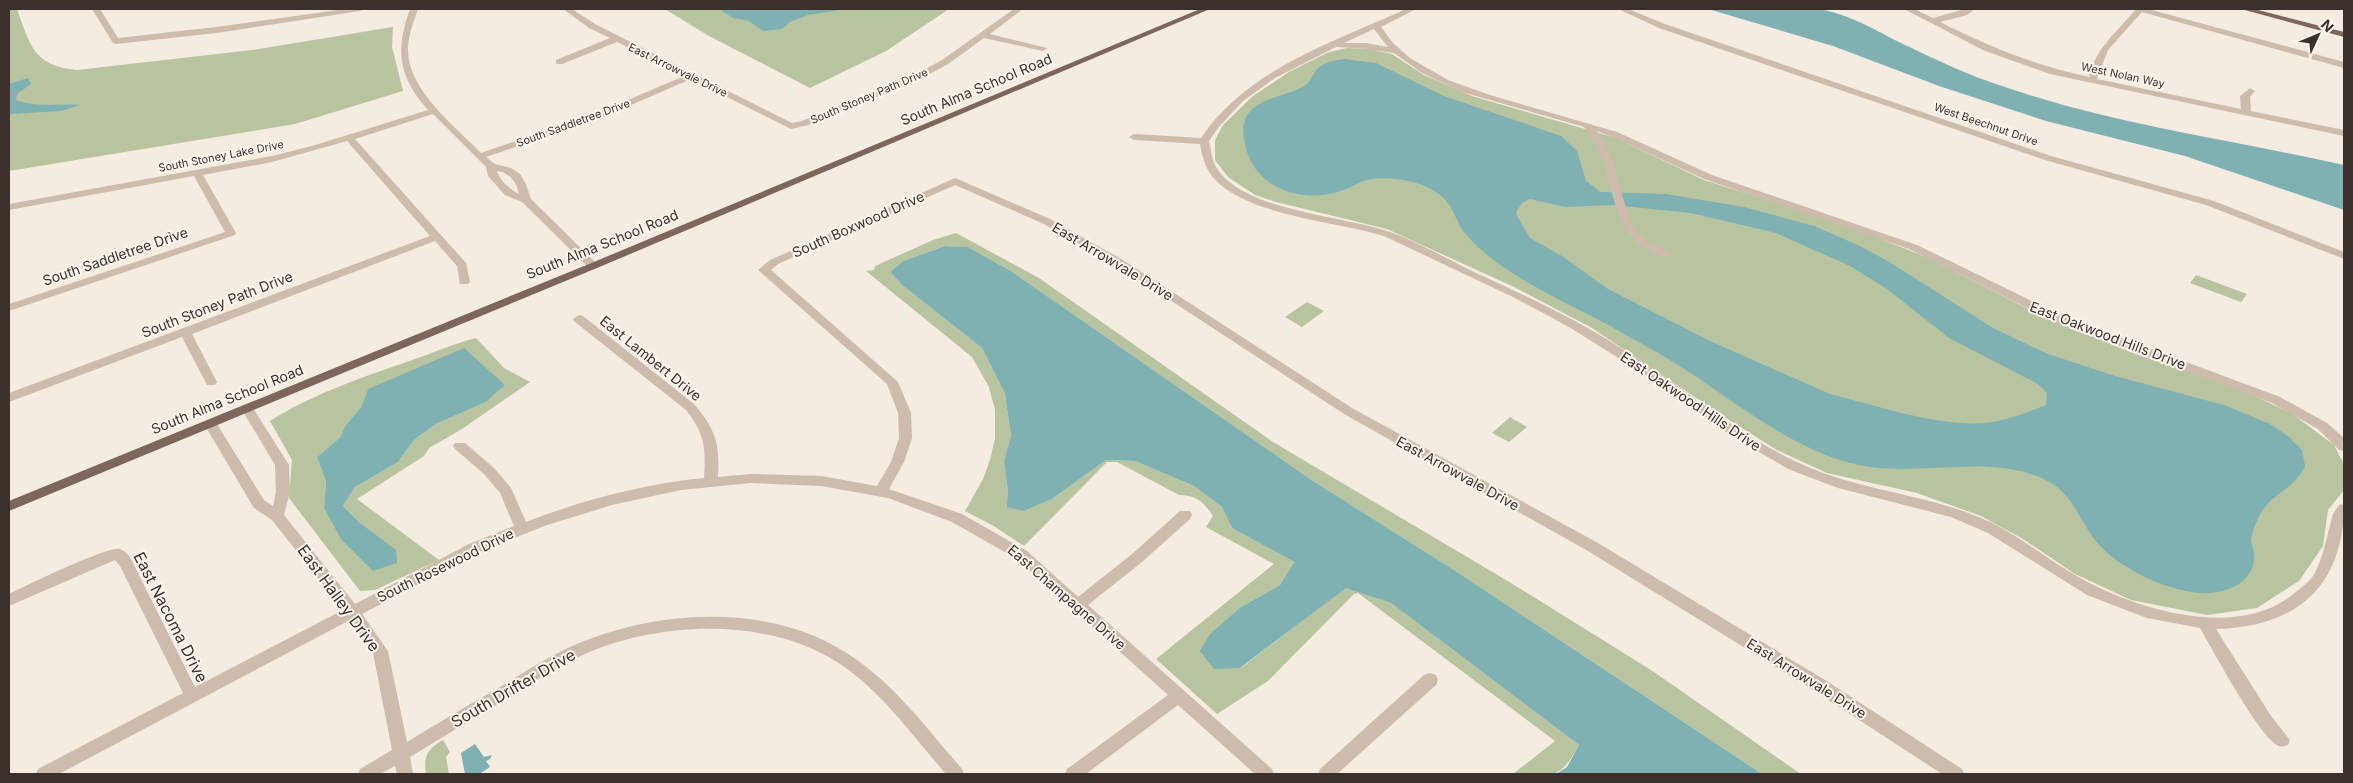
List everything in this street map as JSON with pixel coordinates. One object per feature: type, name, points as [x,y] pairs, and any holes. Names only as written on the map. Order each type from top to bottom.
[{"type":"main road","name":"South Alma School Road","points":[[9,506],[593,266],[1206,9]]},
{"type":"main road","points":[[2245,9],[2344,35]]},
{"type":"main road","points":[[2268,9],[2344,29]]},
{"type":"street","points":[[96,9],[116,41],[360,9]]},
{"type":"street","points":[[293,9],[293,19]]},
{"type":"street","points":[[414,9],[402,44],[409,78],[416,91],[433,111],[492,166],[510,172],[522,185],[526,200]]},
{"type":"street","name":"East Arrowvale Drive","points":[[567,9],[616,39],[791,126]]},
{"type":"street","name":"South Stoney Path Drive","points":[[791,126],[805,123],[919,76],[945,62],[1019,9]]},
{"type":"street","name":"East Oakwood Hills Drive","points":[[1412,9],[1397,13],[1377,27],[1292,65],[1240,99],[1214,126],[1204,141],[1211,166],[1218,176],[1232,188],[1248,197],[1293,212],[1358,224],[1386,233],[1532,303],[1596,337],[1718,422],[1791,465],[1818,477],[1943,508],[1988,527],[2092,591],[2156,616],[2205,624],[2244,623],[2265,618],[2301,596],[2318,581],[2340,514],[2344,509]]},
{"type":"street","name":"West Beechnut Drive","points":[[1622,9],[1662,26],[2048,158],[2210,204],[2344,256]]},
{"type":"street","name":"West Nolan Way","points":[[1908,9],[1988,49],[2022,63],[2092,81],[2344,133]]},
{"type":"street","points":[[1932,21],[1964,13],[1970,9]]},
{"type":"street","points":[[2092,81],[2095,63],[2103,49],[2141,9],[2344,65]]},
{"type":"street","name":"East Oakwood Hills Drive","points":[[1377,27],[1395,50],[1410,62],[1443,81],[1485,98],[1586,124],[1617,135],[1705,176],[1774,200],[1833,217],[1914,248],[2059,319],[2276,400],[2307,417],[2342,441]]},
{"type":"street","points":[[983,35],[1043,48]]},
{"type":"street","points":[[559,62],[616,39]]},
{"type":"street","name":"East Oakwood Hills Drive","points":[[1334,46],[1366,46],[1395,50]]},
{"type":"street","name":"South Saddletree Drive","points":[[481,156],[598,116],[692,76]]},
{"type":"street","points":[[2246,112],[2245,96],[2250,91]]},
{"type":"street","name":"South Stoney Lake Drive","points":[[9,207],[272,159],[349,138],[433,111]]},
{"type":"street","points":[[1586,124],[1598,137],[1608,156],[1620,207],[1634,236],[1646,245],[1665,254]]},
{"type":"street","points":[[1134,137],[1204,141]]},
{"type":"street","points":[[349,138],[462,265],[464,282]]},
{"type":"street","points":[[492,166],[493,176],[509,193],[526,200],[593,266]]},
{"type":"street","name":"South Saddletree Drive","points":[[9,308],[231,232],[197,173]]},
{"type":"street","points":[[502,186],[517,180]]},
{"type":"street","name":"East Arrowvale Drive","points":[[955,181],[989,194],[1046,221],[1119,262],[1340,406],[1593,546],[1819,685],[1956,774]]},
{"type":"street","name":"South Boxwood Drive","points":[[881,491],[896,466],[908,432],[903,403],[892,382],[764,270],[774,262],[955,181]]},
{"type":"street","name":"South Stoney Path Drive","points":[[9,398],[437,237]]},
{"type":"street","name":"East Lambert Drive","points":[[579,319],[690,407],[704,424],[713,443],[711,480]]},
{"type":"street","points":[[185,332],[212,382]]},
{"type":"street","points":[[246,408],[282,464],[283,492],[277,516]]},
{"type":"street","name":"East Halley Drive","points":[[210,424],[259,504],[277,516],[353,612],[380,651],[405,774]]},
{"type":"street","points":[[460,446],[489,471],[506,491],[522,528]]},
{"type":"street","name":"South Rosewood Drive","points":[[44,774],[474,548],[522,528],[584,506],[633,493],[711,480],[769,478],[816,480],[881,491]]},
{"type":"street","name":"East Champagne Drive","points":[[881,491],[949,514],[992,535],[1022,556],[1266,774]]},
{"type":"street","points":[[1078,605],[1137,558],[1185,515]]},
{"type":"street","name":"East Nacoma Drive","points":[[9,600],[98,560],[118,554],[126,563],[192,696]]},
{"type":"street","name":"South Drifter Drive","points":[[366,774],[540,670],[588,646],[642,631],[699,623],[740,624],[790,633],[838,654],[877,686],[956,774]]},
{"type":"street","points":[[2205,624],[2265,721],[2282,740]]},
{"type":"street","points":[[1326,774],[1430,680]]},
{"type":"street","points":[[1073,774],[1179,696]]},
{"type":"green space","points":[[9,9],[17,9],[30,44],[43,59],[63,68],[77,70],[252,50],[393,27],[392,47],[403,91],[295,124],[9,171]]},
{"type":"green space","points":[[665,9],[949,9],[886,51],[810,88],[709,36]]},
{"type":"green space","points":[[1347,48],[1370,49],[1392,54],[1424,75],[1472,96],[1616,138],[1704,180],[1843,224],[1926,257],[2042,316],[2133,353],[2237,388],[2291,413],[2334,445],[2344,464],[2344,490],[2328,510],[2323,546],[2299,581],[2257,608],[2207,615],[2131,600],[2075,574],[2023,539],[1981,516],[1917,493],[1827,473],[1777,450],[1592,328],[1514,287],[1387,229],[1276,202],[1255,195],[1228,177],[1215,160],[1215,140],[1223,125],[1253,96],[1289,72],[1329,52]]},
{"type":"green space","points":[[956,233],[1039,278],[1273,442],[1511,583],[1651,670],[1801,774],[1762,774],[1451,568],[1313,481],[1011,271],[968,247],[945,246],[903,261],[890,272],[902,285],[982,348],[1005,394],[1011,436],[1004,461],[1008,492],[1024,511],[1052,499],[1106,460],[1135,461],[1194,486],[1222,507],[1232,528],[1294,562],[1280,585],[1241,607],[1241,668],[1346,587],[1391,603],[1579,745],[1565,766],[1553,774],[1513,774],[1555,741],[1358,593],[1354,594],[1268,681],[1217,714],[1156,659],[1274,564],[1206,527],[1213,516],[1203,503],[1190,496],[1179,495],[1117,462],[1107,462],[1024,546],[992,525],[965,511],[983,479],[995,438],[995,410],[989,387],[972,357],[866,271],[874,270],[875,266],[933,240]]},
{"type":"green space","points":[[2196,275],[2247,294],[2241,302],[2190,283]]},
{"type":"green space","points":[[1307,302],[1324,311],[1302,327],[1285,317]]},
{"type":"green space","points":[[476,338],[504,368],[530,382],[462,429],[429,448],[424,456],[357,499],[439,560],[375,590],[360,591],[289,498],[292,460],[270,421],[304,402],[341,386]],"holes":[[[505,385],[486,402],[436,424],[414,440],[398,462],[355,487],[343,506],[360,523],[324,508],[326,482],[317,457],[341,438],[345,426],[361,407],[368,389]]]},
{"type":"green space","points":[[1510,417],[1527,427],[1509,442],[1492,433]]},
{"type":"green space","points":[[443,740],[450,752],[446,757],[449,774],[426,774],[425,763],[427,754]]},
{"type":"water","points":[[722,9],[846,9],[808,15],[790,22],[782,29],[763,31],[747,20],[733,18],[722,11]]},
{"type":"water","points":[[1708,9],[1819,9],[1860,22],[1966,73],[2049,101],[2133,122],[2344,165],[2344,210],[2185,156],[2046,121],[1939,86],[1833,46]]},
{"type":"water","points":[[1344,59],[1376,63],[1444,96],[1561,136],[1577,151],[1586,181],[1601,192],[1666,194],[1744,207],[1814,226],[1860,246],[1891,263],[1993,328],[2048,354],[2115,376],[2224,405],[2270,424],[2288,436],[2302,450],[2305,466],[2295,481],[2271,500],[2259,516],[2251,542],[2254,562],[2249,575],[2239,584],[2225,590],[2203,593],[2169,587],[2151,580],[2119,562],[2095,540],[2065,494],[2051,483],[2028,473],[2004,468],[1979,466],[1875,468],[1828,456],[1765,423],[1658,353],[1513,273],[1478,247],[1464,232],[1447,201],[1432,189],[1408,181],[1380,178],[1364,181],[1341,191],[1314,196],[1302,195],[1279,188],[1260,175],[1249,156],[1244,139],[1243,128],[1248,114],[1261,103],[1304,86],[1317,69],[1323,65]],"holes":[[[1530,199],[1565,207],[1613,205],[1691,213],[1776,233],[1850,266],[1887,289],[1949,338],[2038,384],[2047,393],[2046,405],[2000,420],[1984,423],[1966,423],[1947,422],[1907,414],[1830,394],[1710,341],[1608,289],[1562,256],[1530,238],[1516,214],[1521,205]]]},
{"type":"water","points":[[28,78],[31,84],[17,94],[16,100],[39,105],[80,105],[61,111],[9,114],[9,84]]},
{"type":"water","points":[[945,246],[968,247],[1011,271],[1313,481],[1451,568],[1762,774],[1556,774],[1567,767],[1579,745],[1391,603],[1346,588],[1240,668],[1214,669],[1200,651],[1210,634],[1241,607],[1280,585],[1294,562],[1232,528],[1222,507],[1194,486],[1135,461],[1106,460],[1052,499],[1024,511],[1007,507],[1008,492],[1004,461],[1011,436],[1005,394],[982,348],[902,285],[890,272],[903,261]]},
{"type":"water","points":[[464,348],[505,385],[486,402],[436,424],[414,440],[398,462],[355,487],[343,506],[360,523],[396,550],[397,563],[373,571],[341,539],[324,508],[326,482],[317,457],[340,438],[345,426],[361,407],[368,389]]},
{"type":"water","points":[[475,744],[484,757],[492,755],[486,761],[490,767],[479,774],[465,774],[461,753]]}]
